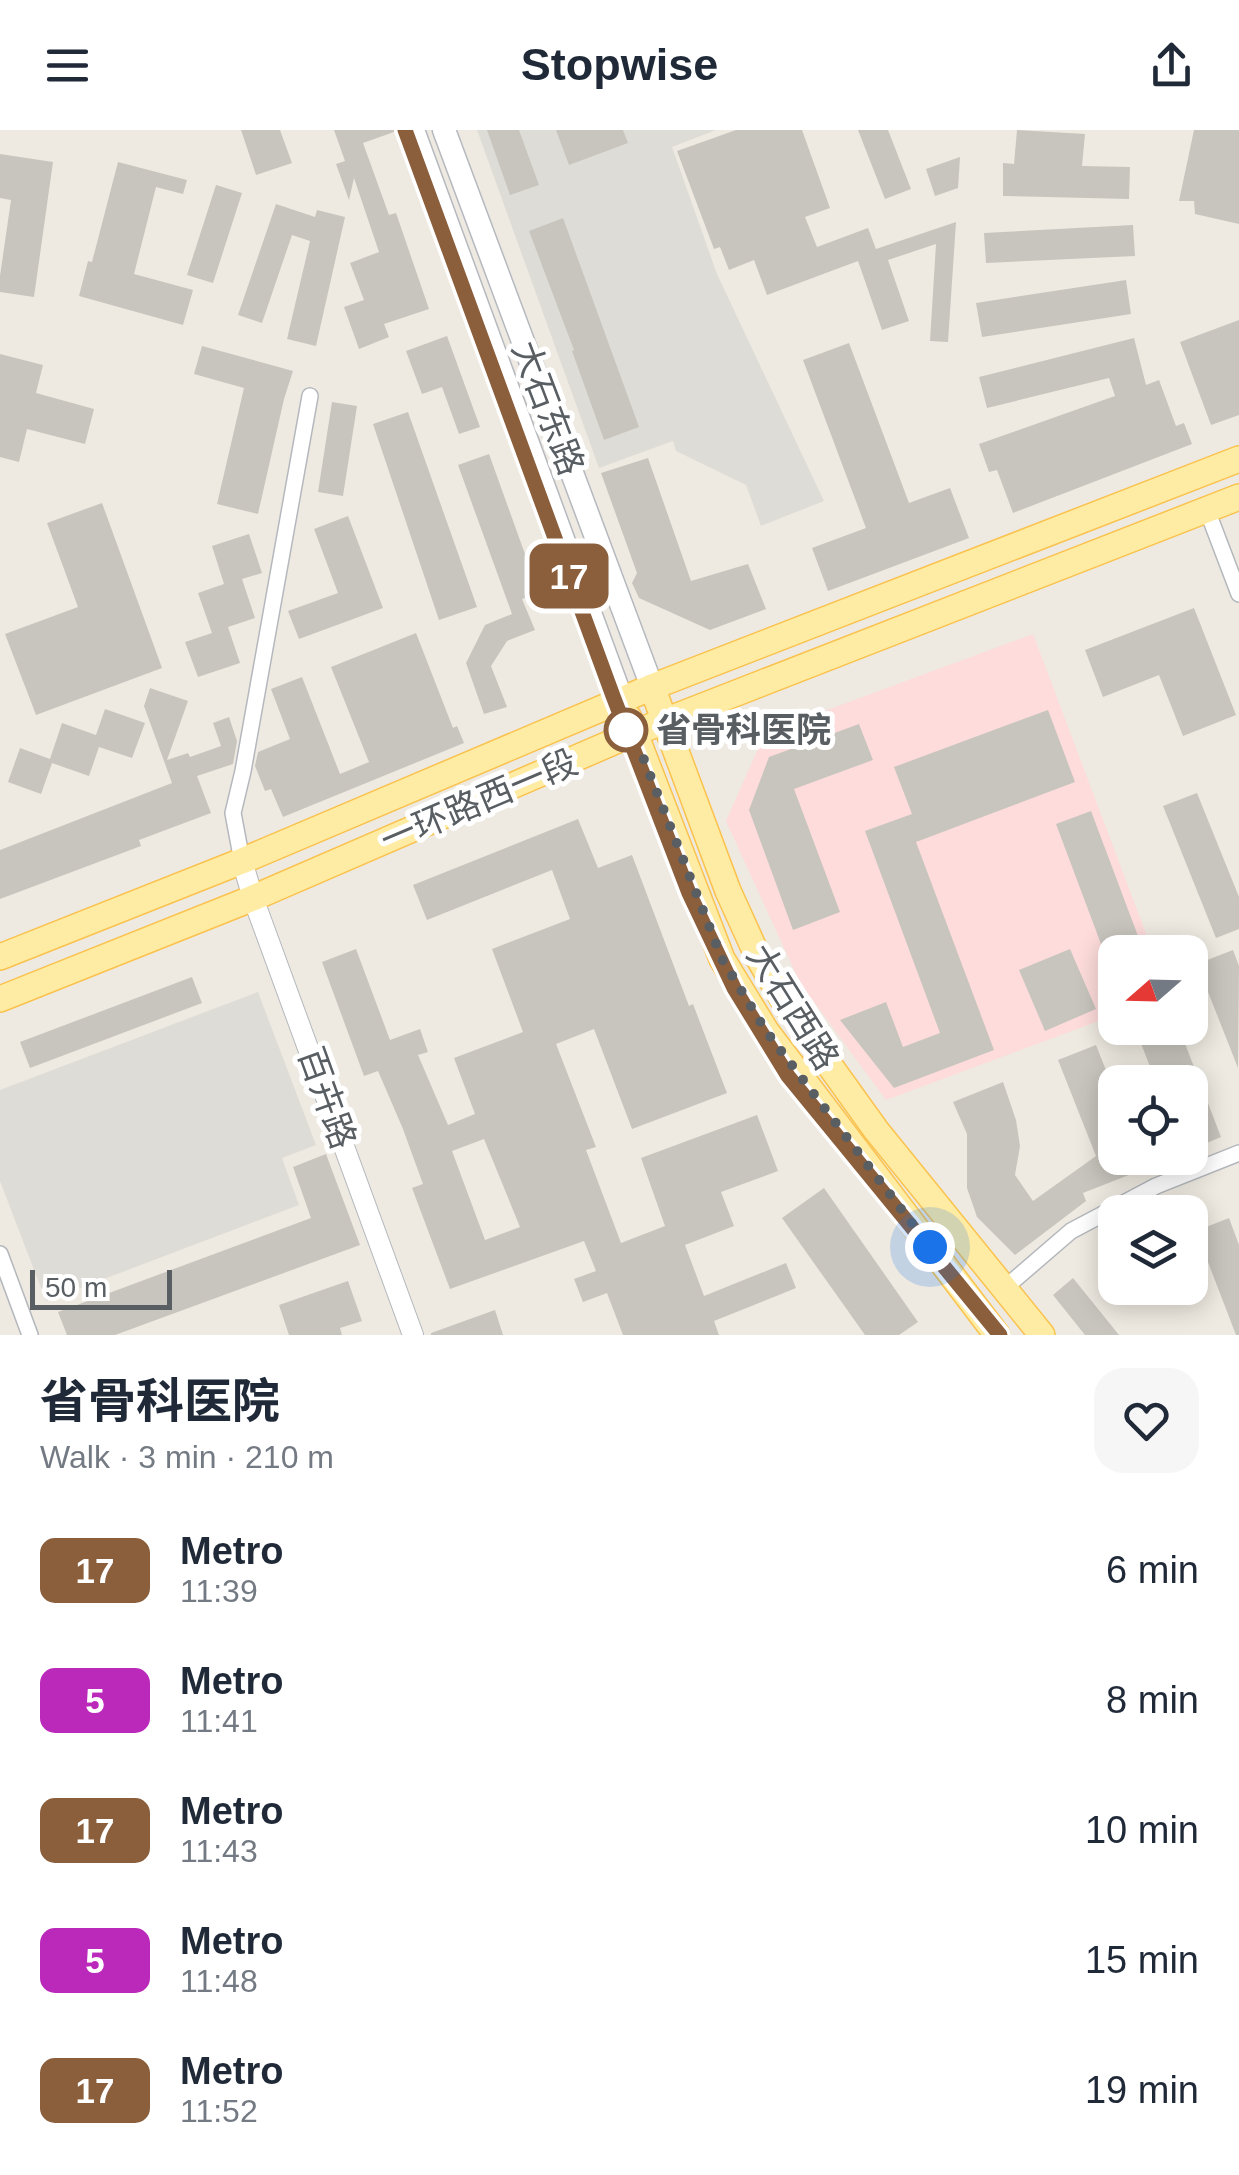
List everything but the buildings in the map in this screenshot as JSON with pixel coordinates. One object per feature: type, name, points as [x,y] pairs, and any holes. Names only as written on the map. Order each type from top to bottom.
[{"type":"main road","name":"大石东路","points":[[413,130],[622,700]]},
{"type":"main road","name":"大石东路","points":[[444,130],[652,686]]},
{"type":"main road","name":"一环路西一段","points":[[0,957],[242,861],[652,686],[1239,459]]},
{"type":"main road","name":"一环路西一段","points":[[0,999],[253,898],[634,734],[1239,497]]},
{"type":"main road","name":"大石西路","points":[[652,686],[728,891],[786,1006],[876,1130],[1042,1335]]},
{"type":"main road","name":"大石西路","points":[[622,700],[711,933],[745,999],[996,1335]]},
{"type":"street","points":[[242,861],[233,813],[310,396]]},
{"type":"street","points":[[1207,510],[1239,594]]},
{"type":"street","name":"百卉路","points":[[242,861],[414,1335]]},
{"type":"street","points":[[1006,1287],[1071,1231],[1156,1186],[1239,1153]]},
{"type":"street","points":[[0,1254],[30,1335]]},
{"type":"shaded area","points":[[477,130],[716,130],[672,147],[717,274],[824,501],[761,526],[746,485],[676,451],[673,441],[599,468]]},
{"type":"shaded area","points":[[1033,634],[1147,935],[1098,935],[1098,1021],[886,1100],[800,983],[726,821],[765,733]]},
{"type":"shaded area","points":[[258,992],[316,1145],[282,1158],[299,1205],[46,1301],[0,1181],[0,1090]]},
{"type":"metro line","name":"17","points":[[405,130],[613,696],[689,893],[734,988],[788,1076],[1000,1335]]},
{"type":"place","name":"省骨科医院","points":[[626,730]]},
{"type":"route","points":[[626,730],[634,734],[714,940],[745,999],[930,1247]]}]
